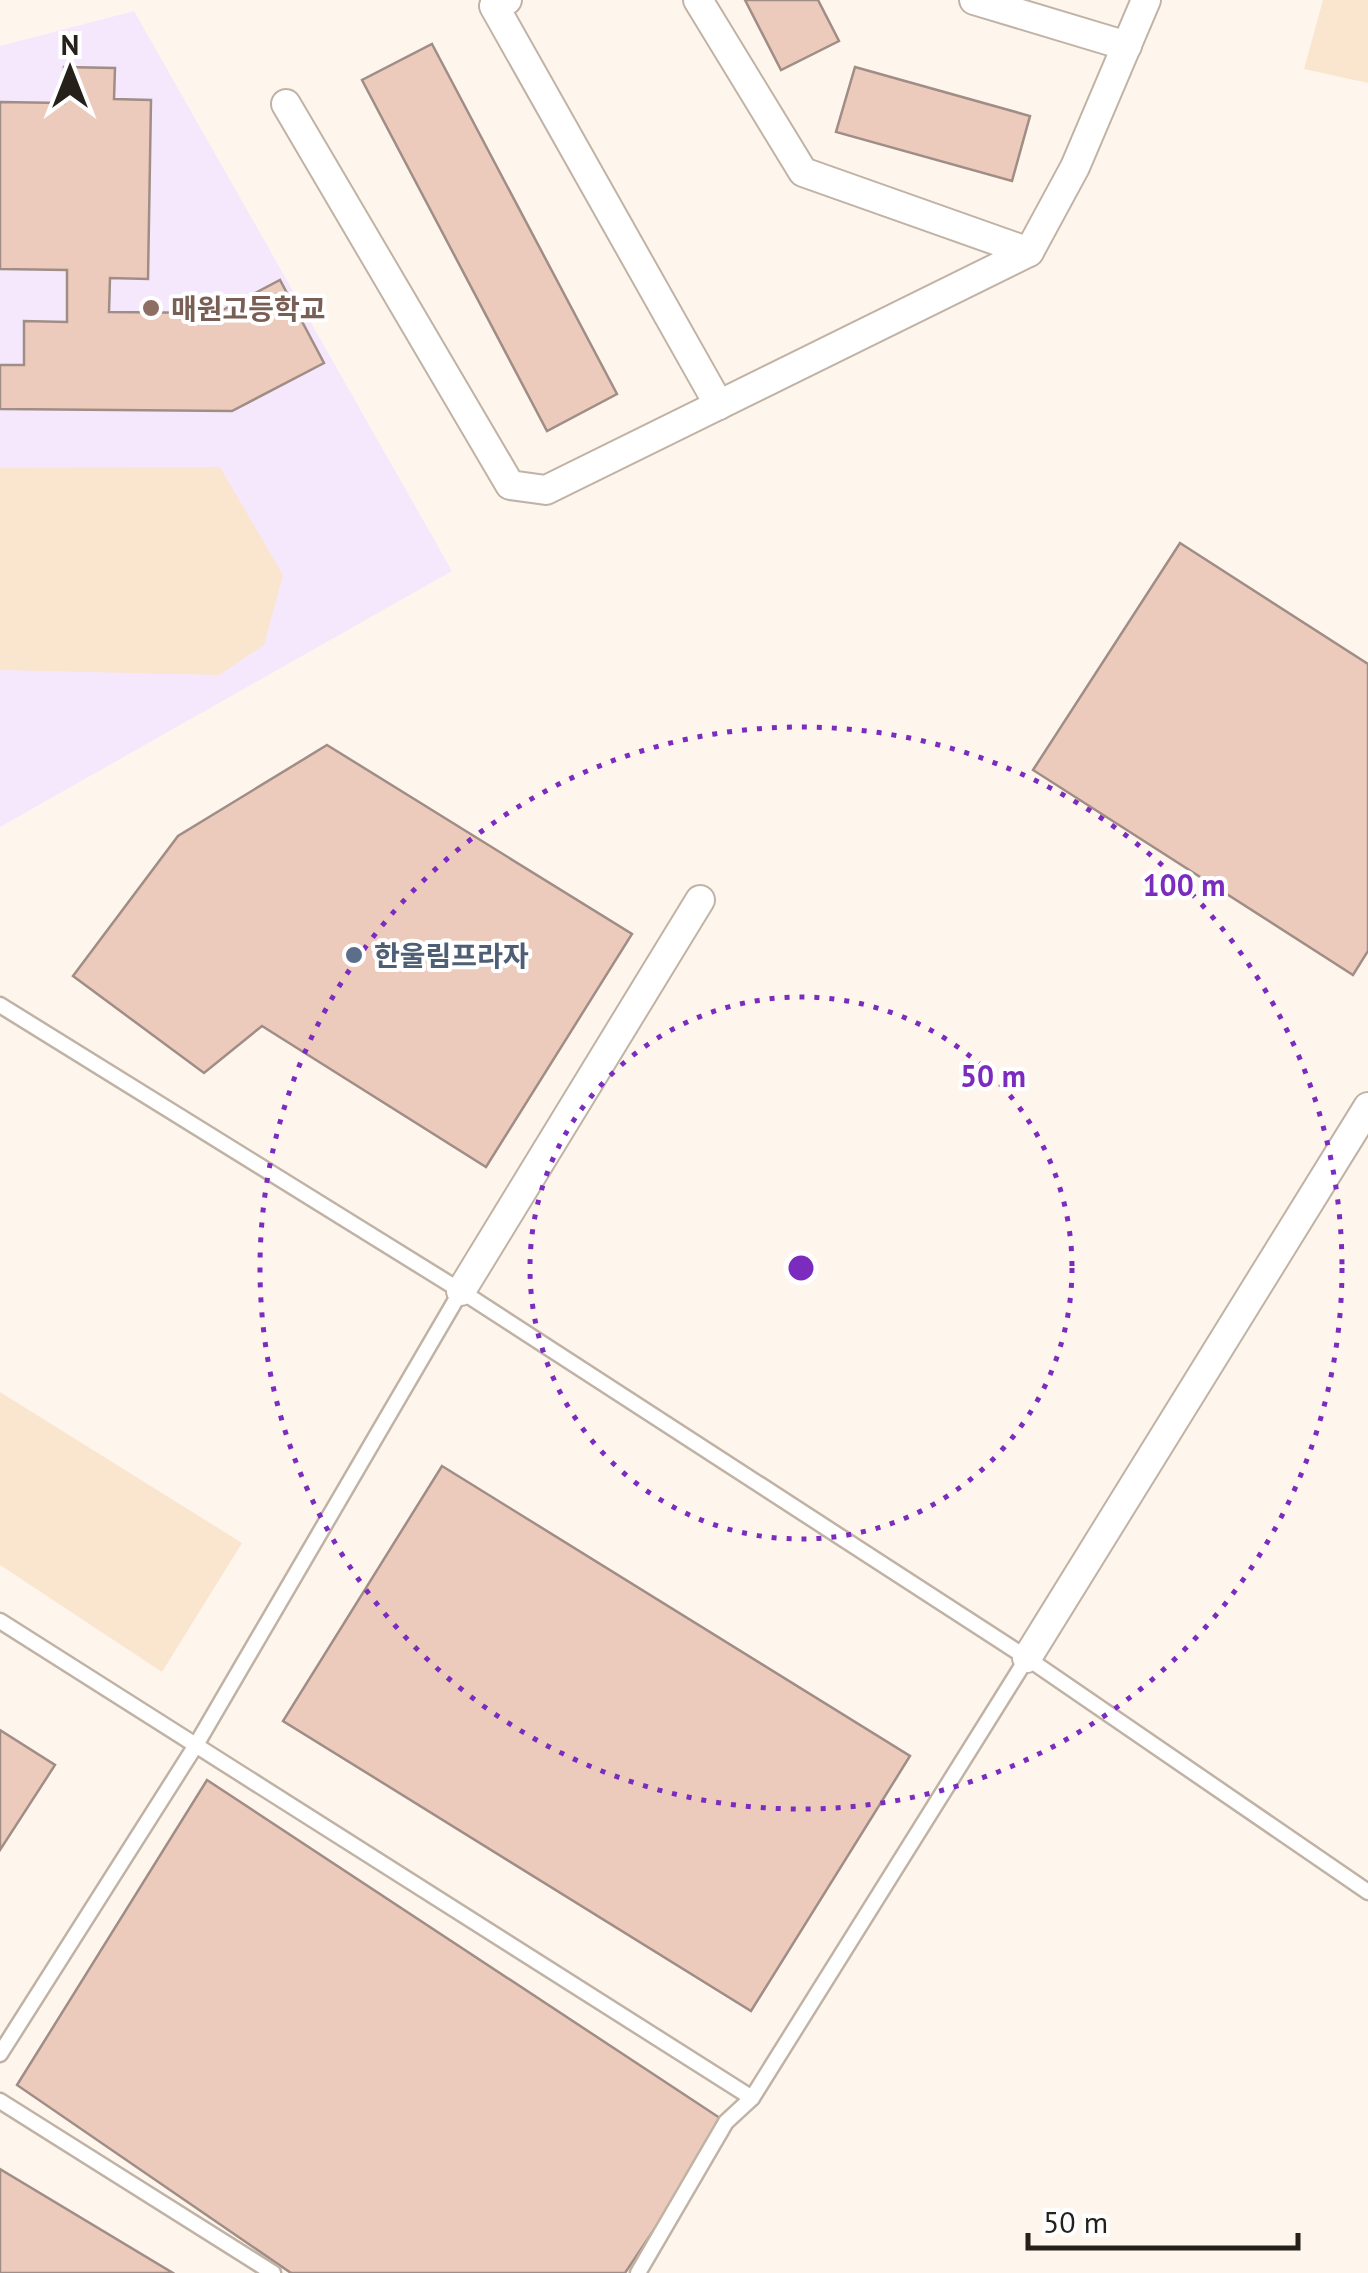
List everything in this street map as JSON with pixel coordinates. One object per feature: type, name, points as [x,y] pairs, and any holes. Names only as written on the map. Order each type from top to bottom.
[{"type":"street","points":[[507,0],[494,6],[719,405]]},
{"type":"street","points":[[698,0],[803,172],[1029,252]]},
{"type":"street","points":[[974,0],[1127,46]]},
{"type":"street","points":[[286,104],[510,485],[546,490],[1029,252],[1074,168],[1146,0]]},
{"type":"street","points":[[461,1291],[700,900]]},
{"type":"street","points":[[1026,1658],[1368,1107]]},
{"type":"lane","points":[[0,1005],[461,1291],[1026,1658],[1368,1892]]},
{"type":"lane","points":[[0,2054],[196,1745],[461,1291]]},
{"type":"lane","points":[[0,1621],[752,2098]]},
{"type":"lane","points":[[638,2273],[726,2122],[752,2098],[1026,1658]]},
{"type":"lane","points":[[0,2101],[273,2273]]},
{"type":"shaded area","points":[[1323,0],[1368,0],[1368,83],[1304,69]]},
{"type":"shaded area","name":"매원고등학교","points":[[134,11],[452,571],[0,827],[0,46]]},
{"type":"shaded area","points":[[220,467],[283,575],[264,645],[219,675],[0,670],[0,468]]},
{"type":"shaded area","points":[[0,1392],[242,1543],[162,1672],[0,1565]]},
{"type":"building","points":[[745,0],[818,0],[839,41],[781,70]]},
{"type":"building","points":[[432,44],[617,394],[547,431],[362,80]]},
{"type":"building","points":[[64,67],[115,68],[114,99],[151,100],[148,279],[110,278],[109,312],[217,313],[280,280],[324,363],[232,411],[0,409],[0,365],[24,365],[24,321],[67,322],[67,270],[0,269],[0,102],[64,103]]},
{"type":"building","points":[[855,67],[1030,116],[1012,181],[836,132]]},
{"type":"building","points":[[1180,543],[1368,664],[1368,951],[1353,975],[1033,770]]},
{"type":"building","name":"한울림프라자","points":[[327,745],[632,934],[486,1167],[262,1026],[204,1073],[73,976],[178,836]]},
{"type":"building","points":[[442,1466],[910,1756],[751,2011],[283,1721]]},
{"type":"building","points":[[0,1730],[55,1765],[0,1850]]},
{"type":"building","points":[[207,1780],[726,2122],[625,2273],[291,2273],[17,2085]]},
{"type":"building","points":[[0,2169],[173,2273],[0,2273]]},
{"type":"place","name":"매원고등학교","points":[[151,308]]},
{"type":"place","name":"한울림프라자","points":[[354,955]]}]
